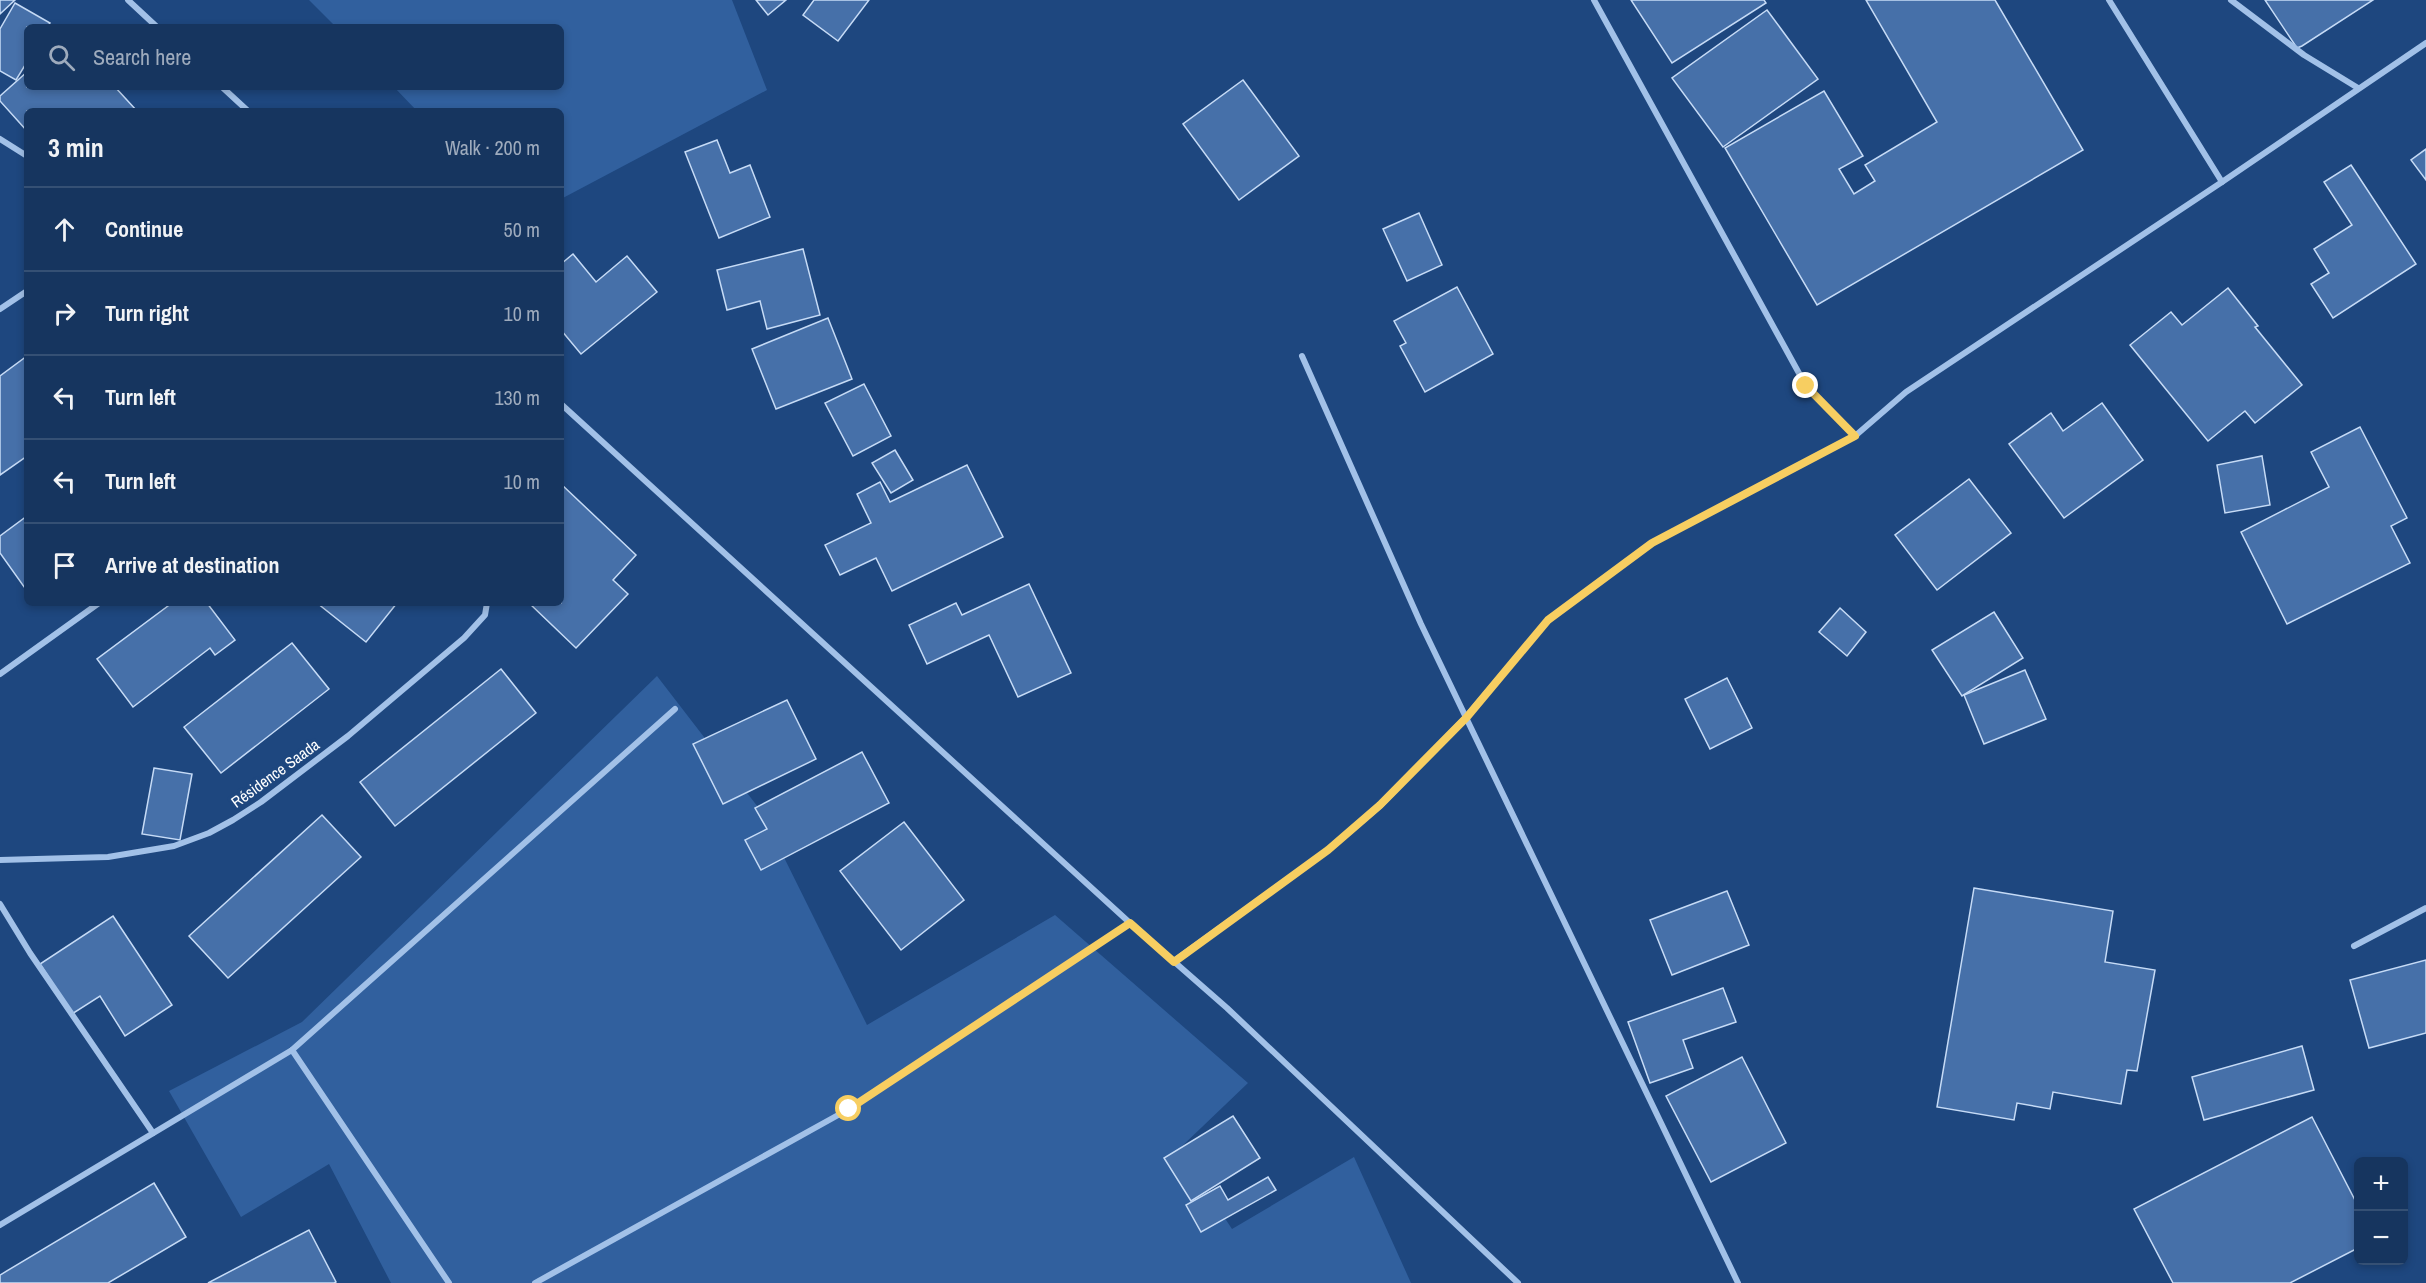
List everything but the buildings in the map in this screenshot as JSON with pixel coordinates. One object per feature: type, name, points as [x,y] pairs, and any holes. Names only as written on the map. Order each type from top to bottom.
[{"type":"street","points":[[128,0],[154,24]]},
{"type":"street","points":[[1594,0],[1806,386],[1855,436]]},
{"type":"street","points":[[2109,0],[2222,182]]},
{"type":"street","points":[[2231,0],[2304,56],[2358,88]]},
{"type":"street","points":[[1174,962],[1328,850],[1388,798],[1467,717],[1548,620],[1652,543],[1855,436],[1906,392],[2426,43]]},
{"type":"street","points":[[225,90],[245,108]]},
{"type":"street","points":[[0,139],[24,154]]},
{"type":"street","points":[[0,309],[24,293]]},
{"type":"street","points":[[1302,356],[1421,624],[1737,1283]]},
{"type":"street","points":[[564,407],[1130,923],[1227,1008],[1518,1283]]},
{"type":"street","points":[[0,674],[95,606]]},
{"type":"street","name":"Résidence Saada","points":[[0,860],[108,857],[174,846],[209,833],[261,802],[348,736],[464,638],[485,615],[486,606]]},
{"type":"street","points":[[0,1226],[292,1050],[675,709]]},
{"type":"street","points":[[0,904],[30,953],[153,1134]]},
{"type":"street","points":[[2354,946],[2426,908]]},
{"type":"street","points":[[535,1283],[849,1109],[1130,923]]},
{"type":"street","points":[[292,1050],[449,1283]]},
{"type":"shaded area","points":[[309,0],[732,0],[767,90],[564,197],[564,108],[414,108],[397,90],[564,90],[564,24],[333,24]]},
{"type":"shaded area","points":[[657,676],[761,811],[867,1025],[1055,915],[1248,1083],[1179,1149],[1232,1229],[1354,1157],[1411,1283],[391,1283],[329,1164],[241,1217],[169,1091],[302,1022]]},
{"type":"route","points":[[849,1109],[1130,923],[1174,962],[1328,850],[1425,762],[1467,717],[1548,620],[1652,543],[1855,436],[1806,386]]}]
